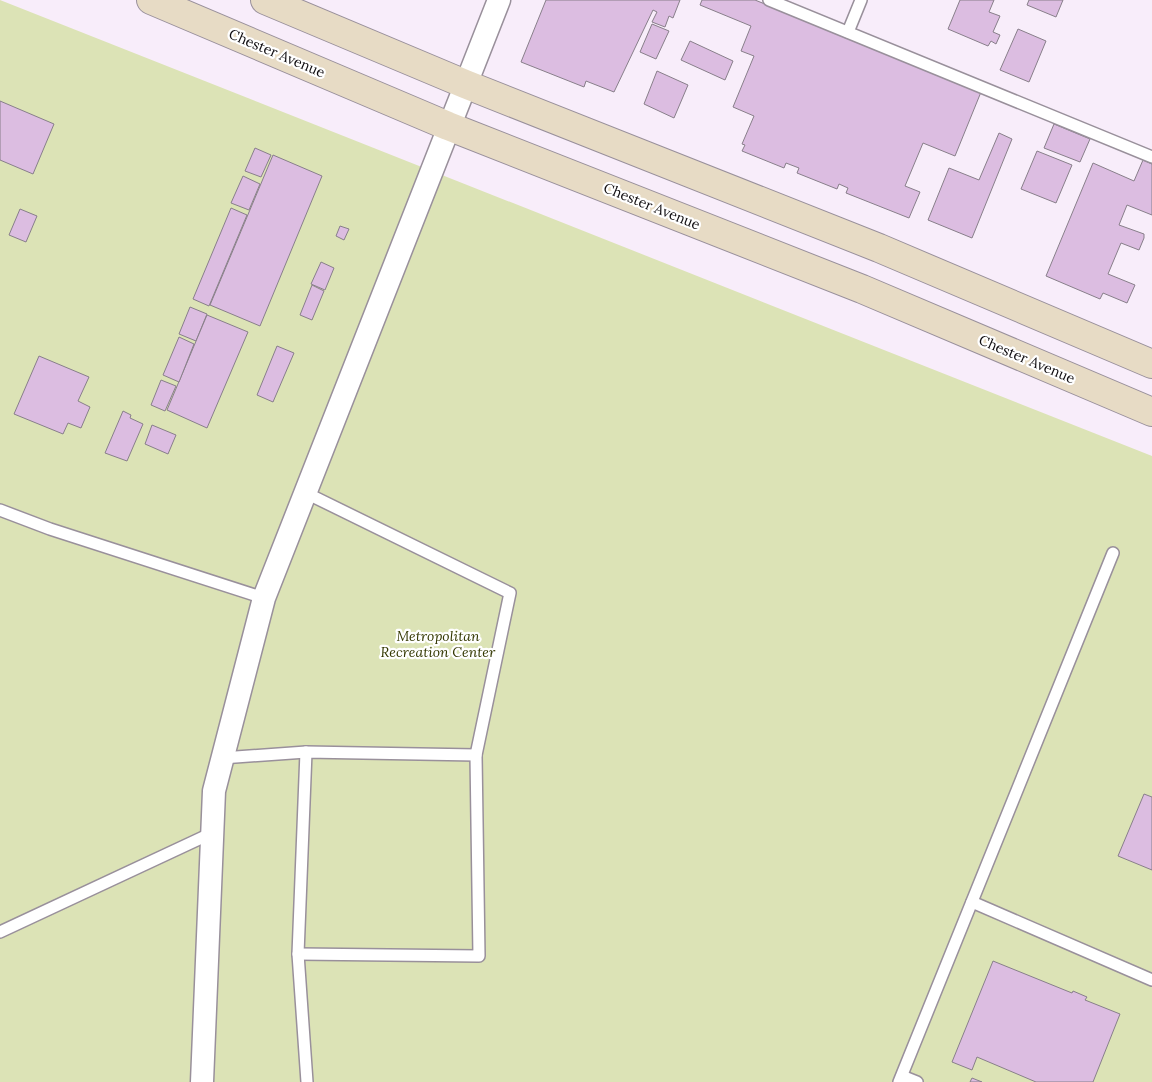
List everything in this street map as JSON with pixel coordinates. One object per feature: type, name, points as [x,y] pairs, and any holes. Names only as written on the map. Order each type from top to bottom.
[{"type":"main road","name":"Chester Avenue","points":[[151,0],[448,126],[862,289],[1152,412]]},
{"type":"main road","points":[[265,0],[465,84],[879,248],[1152,364]]},
{"type":"street","points":[[202,1082],[214,791],[264,598],[499,0]]},
{"type":"lane","points":[[769,0],[1152,157]]},
{"type":"lane","points":[[848,32],[861,0]]},
{"type":"lane","points":[[298,954],[478,956],[476,755],[510,593],[306,493]]},
{"type":"lane","points":[[0,510],[50,529],[264,598]]},
{"type":"lane","points":[[917,1082],[900,1079],[1113,553]]},
{"type":"lane","points":[[222,758],[306,752],[476,755]]},
{"type":"lane","points":[[306,752],[298,954],[307,1082]]},
{"type":"lane","points":[[0,932],[212,833]]},
{"type":"lane","points":[[972,902],[1152,980]]},
{"type":"green space","name":"Metropolitan Recreation Center","points":[[0,0],[1152,456],[1152,1082],[0,1082]]},
{"type":"building","points":[[546,0],[680,0],[673,18],[669,16],[665,27],[652,22],[657,12],[653,10],[614,92],[586,81],[584,87],[521,62]]},
{"type":"building","points":[[702,0],[755,0],[981,92],[955,156],[923,143],[905,186],[920,192],[909,218],[846,193],[848,188],[839,184],[837,189],[797,173],[799,168],[786,163],[784,168],[742,151],[745,145],[742,144],[754,116],[733,107],[754,56],[741,51],[751,26],[700,5]]},
{"type":"building","points":[[960,0],[994,0],[989,12],[1000,16],[993,32],[1000,35],[996,44],[991,41],[988,46],[948,29]]},
{"type":"building","points":[[1029,0],[1063,0],[1056,17],[1027,5]]},
{"type":"building","points":[[652,24],[669,31],[656,59],[640,52]]},
{"type":"building","points":[[1018,29],[1046,41],[1029,82],[1000,70]]},
{"type":"building","points":[[690,41],[733,61],[725,80],[681,60]]},
{"type":"building","points":[[657,71],[688,85],[674,118],[644,104]]},
{"type":"building","points":[[0,101],[54,124],[33,174],[0,160]]},
{"type":"building","points":[[1054,124],[1090,139],[1080,162],[1044,148]]},
{"type":"building","points":[[999,133],[1012,139],[972,238],[928,220],[949,168],[979,180]]},
{"type":"building","points":[[255,148],[271,155],[261,177],[245,171]]},
{"type":"building","points":[[1037,151],[1072,165],[1056,203],[1021,189]]},
{"type":"building","points":[[273,155],[322,176],[260,326],[210,305]]},
{"type":"building","points":[[1143,160],[1152,164],[1152,215],[1127,205],[1119,225],[1144,234],[1144,238],[1139,250],[1121,243],[1108,274],[1135,285],[1127,303],[1103,293],[1100,299],[1046,276],[1093,163],[1134,181]]},
{"type":"building","points":[[243,176],[260,184],[249,210],[231,203]]},
{"type":"building","points":[[231,208],[247,215],[209,306],[193,299]]},
{"type":"building","points":[[20,209],[37,216],[26,242],[9,235]]},
{"type":"building","points":[[340,226],[349,229],[344,240],[336,236]]},
{"type":"building","points":[[321,262],[334,268],[325,290],[311,284]]},
{"type":"building","points":[[312,285],[324,291],[312,320],[300,315]]},
{"type":"building","points":[[190,307],[207,314],[196,341],[179,334]]},
{"type":"building","points":[[207,315],[248,332],[207,428],[167,410]]},
{"type":"building","points":[[179,337],[194,344],[179,382],[163,375]]},
{"type":"building","points":[[277,346],[294,353],[273,402],[257,395]]},
{"type":"building","points":[[39,356],[89,377],[78,401],[90,407],[81,428],[68,423],[63,434],[14,414]]},
{"type":"building","points":[[161,380],[176,386],[165,411],[151,405]]},
{"type":"building","points":[[123,411],[131,415],[130,418],[143,424],[127,461],[105,453]]},
{"type":"building","points":[[152,425],[176,435],[168,454],[145,444]]},
{"type":"building","points":[[1144,794],[1152,797],[1152,870],[1118,856]]},
{"type":"building","points":[[993,961],[1072,993],[1073,991],[1087,997],[1085,1000],[1120,1014],[1093,1082],[1036,1082],[977,1057],[972,1070],[952,1062]]},
{"type":"building","points":[[972,1078],[982,1082],[970,1082]]}]
